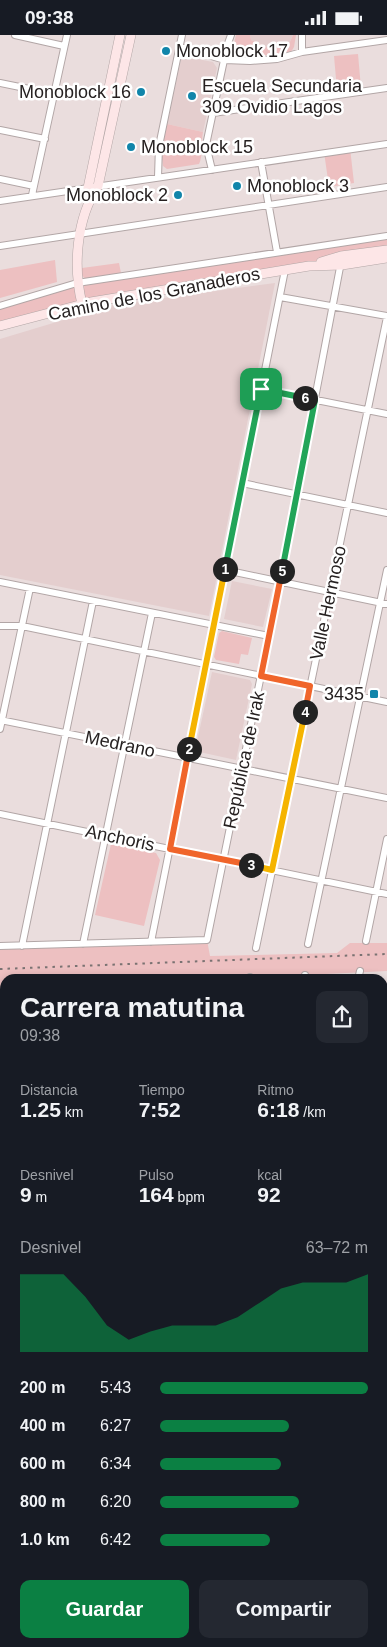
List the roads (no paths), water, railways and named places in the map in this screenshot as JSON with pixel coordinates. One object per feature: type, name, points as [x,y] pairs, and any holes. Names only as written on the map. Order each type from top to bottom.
[{"type":"street","points":[[17,35],[64,46]]},
{"type":"street","points":[[32,195],[67,35]]},
{"type":"street","points":[[82,304],[77,283],[80,235],[89,199],[88,188],[120,35]]},
{"type":"street","points":[[89,199],[98,186],[130,35]]},
{"type":"street","points":[[158,177],[158,146],[182,35]]},
{"type":"street","points":[[212,169],[206,145],[225,60],[226,46],[231,35]]},
{"type":"street","points":[[302,35],[302,52]]},
{"type":"street","points":[[180,47],[225,60],[250,61],[277,59],[302,52],[387,40]]},
{"type":"street","points":[[0,83],[54,94]]},
{"type":"street","points":[[213,113],[387,89]]},
{"type":"street","points":[[0,130],[44,139]]},
{"type":"street","points":[[0,201],[387,144]]},
{"type":"street","points":[[261,162],[277,251]]},
{"type":"street","points":[[0,179],[34,186]]},
{"type":"street","points":[[0,246],[387,187]]},
{"type":"street","points":[[0,306],[77,283],[277,251],[387,236]]},
{"type":"street","name":"Camino de los Granaderos","points":[[0,326],[82,304],[309,266],[387,250]]},
{"type":"street","name":"Camino de los Granaderos","points":[[341,260],[387,258]]},
{"type":"street","name":"República de Irak","points":[[151,942],[207,940],[280,582],[341,260]]},
{"type":"street","points":[[0,946],[151,942],[285,270]]},
{"type":"street","points":[[280,297],[387,317]]},
{"type":"street","name":"Valle Hermoso","points":[[256,948],[387,317]]},
{"type":"street","points":[[261,389],[387,414]]},
{"type":"street","points":[[242,483],[387,513]]},
{"type":"street","points":[[225,570],[383,603]]},
{"type":"street","points":[[308,944],[360,697],[383,603],[387,570]]},
{"type":"street","points":[[0,582],[269,636]]},
{"type":"street","points":[[0,729],[30,588]]},
{"type":"street","points":[[22,946],[93,601]]},
{"type":"street","points":[[84,944],[152,613]]},
{"type":"street","points":[[0,627],[22,626],[387,702]]},
{"type":"street","name":"Medrano","points":[[1,720],[387,799]]},
{"type":"street","name":"Anchoris","points":[[0,813],[387,894]]},
{"type":"street","points":[[366,941],[387,839]]},
{"type":"railway","points":[[0,969],[387,954]]},
{"type":"place","name":"Monoblock 17","points":[[166,51]]},
{"type":"place","name":"Monoblock 16","points":[[141,92]]},
{"type":"place","name":"Escuela Secundaria 309 Ovidio Lagos","points":[[192,96]]},
{"type":"place","name":"Monoblock 15","points":[[131,147]]},
{"type":"place","name":"Monoblock 3","points":[[237,186]]},
{"type":"place","name":"Monoblock 2","points":[[178,195]]},
{"type":"place","name":"3435","points":[[374,694]]}]
